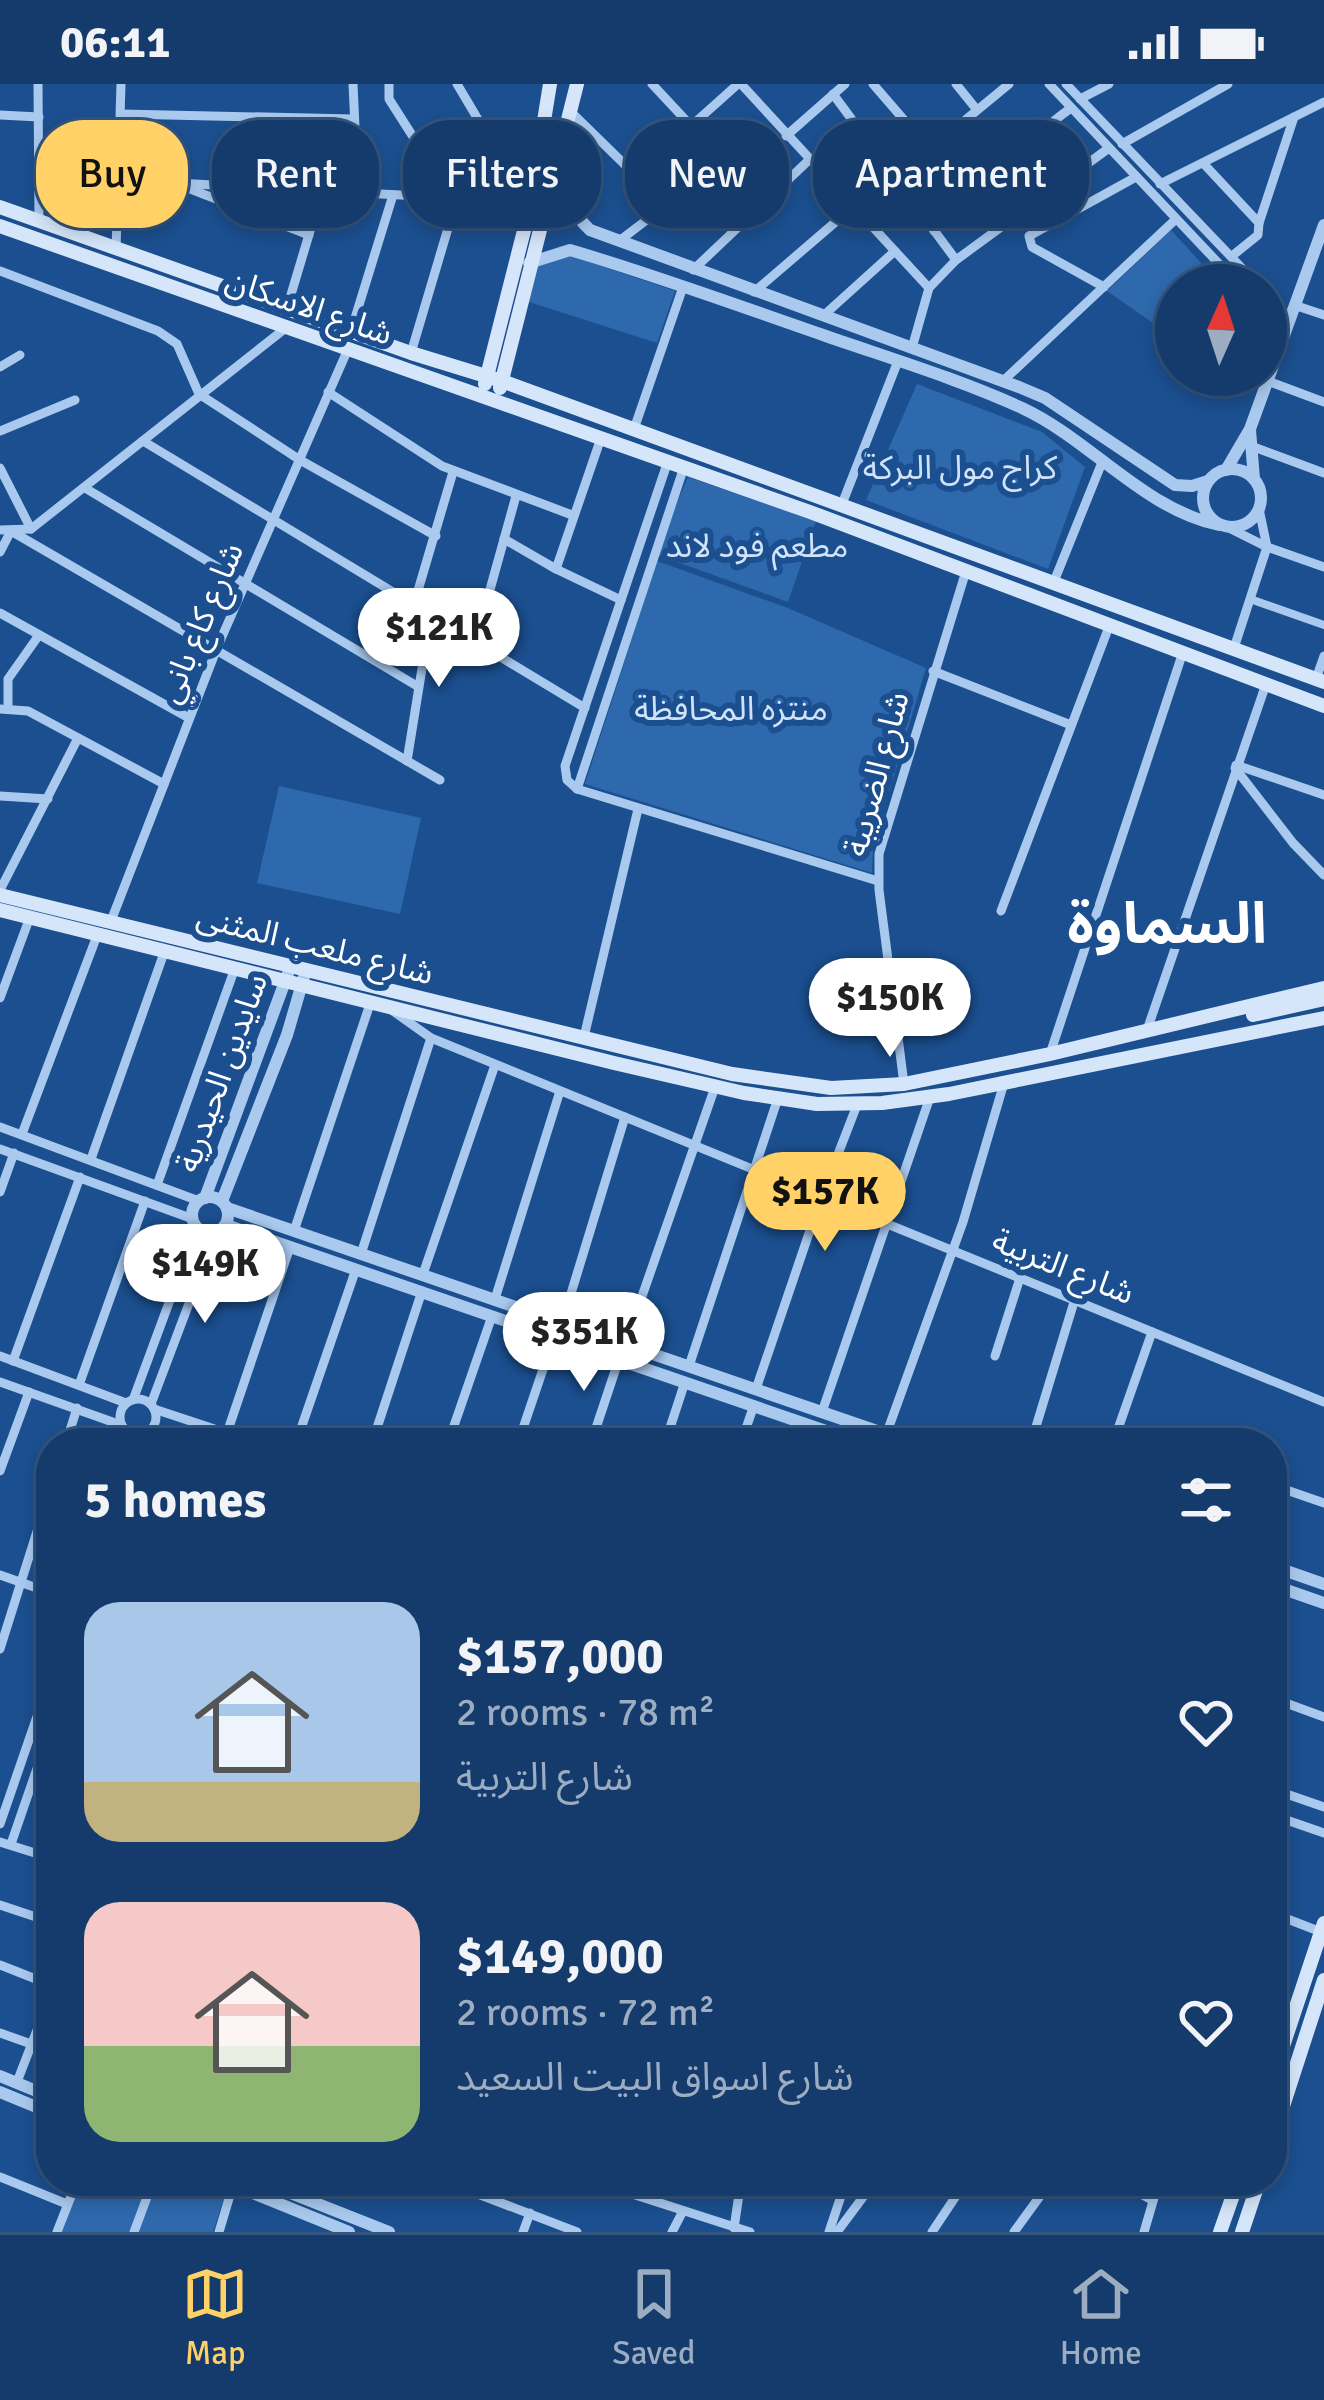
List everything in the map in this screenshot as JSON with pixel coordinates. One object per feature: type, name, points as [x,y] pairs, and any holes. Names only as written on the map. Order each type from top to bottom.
[{"type":"main road","points":[[544,120],[550,84]]},
{"type":"main road","points":[[566,120],[577,84]]},
{"type":"main road","name":"شارع الاسكان","points":[[0,207],[36,219]]},
{"type":"main road","name":"شارع الاسكان","points":[[0,226],[481,396],[496,388]]},
{"type":"main road","name":"شارع الاسكان","points":[[60,228],[447,365],[601,439],[1322,704]]},
{"type":"main road","points":[[526,228],[496,388],[557,401],[1320,681]]},
{"type":"main road","points":[[447,365],[487,361],[502,348],[538,228]]},
{"type":"main road","points":[[502,348],[520,381],[557,401]]},
{"type":"main road","name":"شارع ملعب المثنى","points":[[2,900],[111,921],[296,976],[370,1004],[616,1055]]},
{"type":"main road","name":"شارع ملعب المثنى","points":[[2,900],[30,917],[235,968],[296,976],[584,1037],[616,1055]]},
{"type":"main road","points":[[616,1055],[803,1086],[904,1084],[1324,988]]},
{"type":"main road","points":[[1165,1048],[1215,1028],[1324,999]]},
{"type":"main road","points":[[1153,1029],[1215,1028],[1324,1013]]},
{"type":"main road","points":[[616,1055],[715,1087],[857,1105],[1004,1083],[1324,1013]]},
{"type":"main road","points":[[1287,2034],[1323,1928]]},
{"type":"main road","points":[[1287,2093],[1324,1980]]},
{"type":"main road","points":[[1287,2080],[1291,2081]]},
{"type":"main road","points":[[1220,2232],[1233,2196]]},
{"type":"main road","points":[[1242,2232],[1253,2196]]},
{"type":"street","points":[[38,84],[38,120]]},
{"type":"street","points":[[121,120],[122,84]]},
{"type":"street","points":[[121,114],[354,119],[353,84]]},
{"type":"street","points":[[389,84],[389,99],[403,120]]},
{"type":"street","points":[[457,84],[479,120]]},
{"type":"street","points":[[652,84],[685,120]]},
{"type":"street","points":[[698,120],[739,84],[772,120]]},
{"type":"street","points":[[789,134],[845,84]]},
{"type":"street","points":[[873,84],[904,120]]},
{"type":"street","points":[[956,84],[977,110]]},
{"type":"street","points":[[965,120],[1009,84]]},
{"type":"street","points":[[1048,84],[1122,144],[1239,264]]},
{"type":"street","points":[[1066,84],[1075,104],[1109,148],[1219,264]]},
{"type":"street","points":[[934,231],[1038,132],[1109,84]]},
{"type":"street","points":[[1122,144],[1228,84]]},
{"type":"street","points":[[833,94],[852,120]]},
{"type":"street","points":[[1160,184],[1324,102]]},
{"type":"street","points":[[569,110],[625,165]]},
{"type":"street","points":[[0,115],[38,117]]},
{"type":"street","points":[[1232,256],[1258,235],[1294,117]]},
{"type":"street","points":[[789,138],[813,164]]},
{"type":"street","points":[[912,348],[929,288],[956,260],[1109,148]]},
{"type":"street","points":[[789,178],[809,160]]},
{"type":"street","points":[[1203,163],[1259,223]]},
{"type":"street","points":[[1104,287],[1032,247],[1029,236],[1136,177]]},
{"type":"street","points":[[188,188],[309,235]]},
{"type":"street","points":[[379,194],[403,195]]},
{"type":"street","points":[[351,331],[393,194]]},
{"type":"street","points":[[1003,381],[1176,219]]},
{"type":"street","points":[[116,250],[117,228]]},
{"type":"street","points":[[287,308],[311,228]]},
{"type":"street","points":[[411,353],[446,228]]},
{"type":"street","points":[[588,228],[1045,398],[1175,485],[1192,486],[1226,470],[1250,429],[1260,396]]},
{"type":"street","points":[[619,241],[636,228]]},
{"type":"street","points":[[693,269],[736,228]]},
{"type":"street","points":[[754,292],[829,228]]},
{"type":"street","points":[[873,228],[929,288]]},
{"type":"street","points":[[932,228],[956,260]]},
{"type":"street","points":[[1287,326],[1323,229]]},
{"type":"street","points":[[585,254],[583,240],[590,230]]},
{"type":"street","points":[[529,263],[557,251],[585,254],[1022,408],[1181,512],[1324,567]]},
{"type":"street","points":[[823,316],[895,251]]},
{"type":"street","points":[[0,271],[158,331],[177,344],[200,394],[300,460],[436,536]]},
{"type":"street","points":[[634,429],[683,287]]},
{"type":"street","points":[[1294,305],[1324,315]]},
{"type":"street","points":[[1287,317],[1290,320]]},
{"type":"street","points":[[5,530],[31,529],[286,327]]},
{"type":"street","name":"شارع كاع باني","points":[[111,921],[217,648],[349,349]]},
{"type":"street","points":[[0,367],[20,355]]},
{"type":"street","points":[[842,504],[898,361]]},
{"type":"street","points":[[1287,388],[1324,402]]},
{"type":"street","points":[[328,392],[453,472],[572,515]]},
{"type":"street","points":[[0,431],[76,400]]},
{"type":"street","points":[[1250,429],[1254,479]]},
{"type":"street","points":[[556,569],[601,439]]},
{"type":"street","points":[[143,441],[585,708]]},
{"type":"street","points":[[1250,446],[1324,473]]},
{"type":"street","points":[[1053,584],[1103,460]]},
{"type":"street","points":[[668,461],[565,766],[567,780],[577,789],[638,809],[878,881]]},
{"type":"street","points":[[0,467],[31,529]]},
{"type":"street","points":[[577,789],[684,467]]},
{"type":"street","points":[[1226,470],[1246,472],[1259,488],[1258,509],[1267,547],[1234,648]]},
{"type":"street","points":[[414,604],[453,472]]},
{"type":"street","points":[[1208,481],[1205,509],[1223,526]]},
{"type":"street","points":[[85,488],[417,686]]},
{"type":"street","points":[[476,640],[516,496]]},
{"type":"street","points":[[1223,526],[1247,523],[1258,509]]},
{"type":"street","points":[[0,552],[5,530]]},
{"type":"street","points":[[5,530],[440,780]]},
{"type":"street","points":[[504,539],[620,600]]},
{"type":"street","name":"شارع الضريبة","points":[[904,1084],[878,881],[881,841],[966,571]]},
{"type":"street","points":[[1250,599],[1324,625]]},
{"type":"street","points":[[0,613],[190,718]]},
{"type":"street","points":[[407,760],[431,614]]},
{"type":"street","points":[[1001,911],[1110,624]]},
{"type":"street","points":[[39,634],[4,677],[4,708],[28,711],[164,784]]},
{"type":"street","points":[[1050,1054],[1183,652]]},
{"type":"street","points":[[1320,681],[1324,656]]},
{"type":"street","points":[[933,671],[1071,725]]},
{"type":"street","points":[[1153,1029],[1235,766],[1266,683]]},
{"type":"street","points":[[2,900],[78,738]]},
{"type":"street","points":[[1235,766],[1324,795]]},
{"type":"street","points":[[1235,766],[1293,843],[1324,875]]},
{"type":"street","points":[[0,796],[48,800]]},
{"type":"street","points":[[584,1037],[638,809]]},
{"type":"street","points":[[0,998],[30,917]]},
{"type":"street","points":[[22,1134],[98,934]]},
{"type":"street","points":[[91,1159],[165,950]]},
{"type":"street","points":[[157,1184],[235,968]]},
{"type":"street","name":"سايدين الحيدرية","points":[[195,1223],[296,976]]},
{"type":"street","name":"سايدين الحيدرية","points":[[221,1228],[224,1204],[287,1035],[296,976]]},
{"type":"street","points":[[294,1231],[370,1004]]},
{"type":"street","name":"شارع التربية","points":[[389,1008],[431,1038],[495,1065],[1324,1402]]},
{"type":"street","points":[[361,1254],[431,1038]]},
{"type":"street","points":[[423,1274],[495,1065]]},
{"type":"street","points":[[889,1428],[952,1251],[1004,1083]]},
{"type":"street","points":[[596,1428],[715,1087]]},
{"type":"street","points":[[496,1299],[560,1091]]},
{"type":"street","points":[[822,1412],[930,1096]]},
{"type":"street","points":[[689,1366],[778,1098]]},
{"type":"street","points":[[756,1389],[857,1105]]},
{"type":"street","points":[[562,1323],[625,1117]]},
{"type":"street","points":[[0,1127],[562,1323],[686,1382],[816,1428]]},
{"type":"street","points":[[0,1149],[145,1201],[206,1232],[221,1228],[290,1246],[554,1337],[689,1366],[867,1428]]},
{"type":"street","points":[[0,1192],[14,1153]]},
{"type":"street","points":[[14,1361],[80,1177]]},
{"type":"street","points":[[79,1385],[145,1201]]},
{"type":"street","points":[[122,1428],[120,1413],[130,1401],[195,1223]]},
{"type":"street","points":[[151,1428],[155,1424],[153,1406],[221,1228]]},
{"type":"street","points":[[229,1428],[290,1246]]},
{"type":"street","points":[[301,1428],[356,1269]]},
{"type":"street","points":[[995,1356],[1020,1278]]},
{"type":"street","points":[[378,1428],[422,1292]]},
{"type":"street","points":[[1036,1428],[1074,1302]]},
{"type":"street","points":[[453,1428],[492,1316]]},
{"type":"street","points":[[1118,1428],[1152,1332]]},
{"type":"street","points":[[523,1428],[554,1337]]},
{"type":"street","points":[[0,1356],[213,1428]]},
{"type":"street","points":[[0,1382],[77,1408],[114,1428]]},
{"type":"street","points":[[670,1428],[686,1382]]},
{"type":"street","points":[[0,1471],[29,1392]]},
{"type":"street","points":[[746,1428],[754,1406]]},
{"type":"street","points":[[71,1428],[77,1408]]},
{"type":"street","points":[[1287,1490],[1324,1503]]},
{"type":"street","points":[[0,1649],[36,1532]]},
{"type":"street","points":[[1287,1571],[1324,1584]]},
{"type":"street","points":[[0,1575],[36,1588]]},
{"type":"street","points":[[1287,1590],[1324,1603]]},
{"type":"street","points":[[1287,1703],[1324,1717]]},
{"type":"street","points":[[0,1824],[36,1720]]},
{"type":"street","points":[[36,1766],[6,1843],[36,1853]]},
{"type":"street","points":[[0,1780],[14,1785]]},
{"type":"street","points":[[1287,1795],[1324,1807]]},
{"type":"street","points":[[1287,1820],[1324,1833]]},
{"type":"street","points":[[0,1904],[36,1917]]},
{"type":"street","points":[[1287,1917],[1323,1928]]},
{"type":"street","points":[[0,1965],[36,1982]]},
{"type":"street","points":[[1287,2006],[1295,2009]]},
{"type":"street","points":[[0,2033],[36,2046]]},
{"type":"street","points":[[17,2083],[36,2033]]},
{"type":"street","points":[[0,2076],[36,2091]]},
{"type":"street","points":[[0,2092],[36,2107]]},
{"type":"street","points":[[0,2194],[3,2178],[36,2191]]},
{"type":"street","points":[[48,2196],[68,2204]]},
{"type":"street","points":[[57,2232],[71,2196]]},
{"type":"street","points":[[134,2232],[147,2196]]},
{"type":"street","points":[[219,2232],[226,2196]]},
{"type":"street","points":[[260,2196],[350,2232]]},
{"type":"street","points":[[298,2196],[389,2232]]},
{"type":"street","points":[[488,2196],[577,2232]]},
{"type":"street","points":[[638,2196],[750,2232]]},
{"type":"street","points":[[736,2229],[739,2196]]},
{"type":"street","points":[[833,2232],[842,2196]]},
{"type":"street","points":[[833,2232],[863,2196]]},
{"type":"street","points":[[932,2232],[956,2196]]},
{"type":"street","points":[[1014,2232],[1040,2196]]},
{"type":"street","points":[[1145,2196],[1152,2200]]},
{"type":"street","points":[[1144,2232],[1153,2196]]},
{"type":"street","points":[[672,2232],[683,2211]]},
{"type":"street","points":[[523,2232],[530,2213]]},
{"type":"green space","points":[[1171,230],[1202,264],[1155,264],[1155,324],[1107,291]]},
{"type":"green space","points":[[569,255],[675,291],[657,343],[526,301],[533,268]]},
{"type":"green space","name":"كراج مول البركة","points":[[917,384],[1042,432],[1085,467],[1048,569],[866,500]]},
{"type":"green space","name":"مطعم فود لاند","points":[[688,477],[816,521],[788,602],[655,554]]},
{"type":"green space","name":"منتزه المحافظة","points":[[657,561],[788,608],[926,668],[873,847],[872,873],[585,784]]},
{"type":"green space","points":[[279,786],[421,818],[400,914],[257,883]]},
{"type":"green space","points":[[75,2196],[225,2196],[213,2232],[61,2232]]},
{"type":"district","name":"السماوة","points":[[1167,924]]}]
